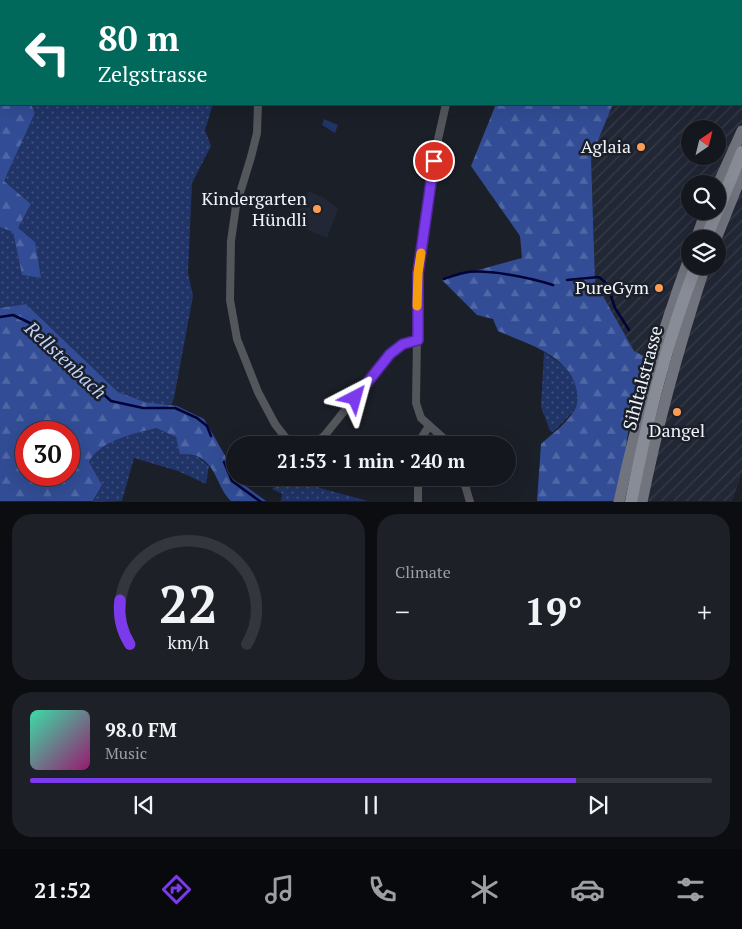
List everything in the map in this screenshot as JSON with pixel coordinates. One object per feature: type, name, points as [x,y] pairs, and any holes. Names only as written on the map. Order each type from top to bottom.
[{"type":"main road","points":[[726,190],[742,152]]},
{"type":"main road","name":"Sihltalstrasse","points":[[631,502],[641,455],[670,345],[693,275]]},
{"type":"street","points":[[258,105],[257,133],[236,206],[231,241],[230,300],[237,339],[258,392],[270,416],[284,436]]},
{"type":"street","points":[[440,436],[428,426],[419,414],[416,403],[418,273],[437,144],[446,105]]},
{"type":"street","points":[[722,175],[742,131]]},
{"type":"street","points":[[720,230],[742,174]]},
{"type":"street","points":[[620,502],[638,419],[655,358],[683,275]]},
{"type":"street","points":[[642,502],[648,470],[684,334],[702,275]]},
{"type":"street","points":[[324,436],[390,354],[403,344],[418,340]]},
{"type":"street","points":[[422,436],[428,426]]},
{"type":"street","points":[[418,486],[418,502]]},
{"type":"street","points":[[465,486],[470,502]]},
{"type":"shaded area","points":[[31,105],[213,105],[205,130],[211,146],[192,183],[188,273],[193,296],[174,398],[171,405],[145,402],[118,392],[26,304],[0,308],[0,227],[13,231],[22,275],[41,278],[18,228],[31,204],[4,181],[35,113]]},
{"type":"shaded area","points":[[613,105],[742,105],[742,473],[732,501],[641,501],[651,360],[634,351],[595,282],[591,157]]},
{"type":"shaded area","points":[[324,119],[338,125],[335,133],[322,125]]},
{"type":"shaded area","points":[[309,191],[324,198],[338,209],[327,238],[291,223]]},
{"type":"shaded area","points":[[544,352],[564,366],[576,381],[579,401],[573,412],[553,432],[550,431],[541,407]]},
{"type":"shaded area","points":[[156,428],[176,437],[181,454],[197,456],[209,466],[206,484],[178,471],[134,458],[122,501],[93,502],[102,485],[89,462],[94,454],[118,439]]},
{"type":"shaded area","points":[[275,486],[313,486],[368,501],[281,501],[282,494],[272,489]]},
{"type":"green space","points":[[0,105],[31,105],[35,113],[4,181],[31,204],[18,228],[35,242],[41,278],[22,275],[13,232],[0,227]]},
{"type":"green space","points":[[496,105],[613,105],[591,157],[595,282],[634,351],[651,360],[630,419],[625,454],[614,501],[537,501],[541,444],[563,425],[575,409],[578,397],[573,380],[567,369],[557,360],[534,347],[498,331],[493,319],[477,315],[442,280],[522,258],[520,236],[471,166]]},
{"type":"green space","points":[[26,304],[118,392],[145,402],[177,406],[204,419],[226,457],[226,486],[245,486],[266,501],[231,501],[204,460],[195,455],[180,454],[176,437],[156,428],[118,439],[94,454],[89,462],[102,485],[93,501],[0,501],[0,308]]},
{"type":"waterway","points":[[444,279],[463,273],[483,272],[533,279],[553,285]]},
{"type":"waterway","points":[[567,280],[599,277],[607,284],[615,308],[629,330]]},
{"type":"waterway","name":"Rellstenbach","points":[[0,317],[13,315],[30,323],[54,347],[72,361],[90,382],[111,401],[143,408],[175,408],[197,418],[207,426],[211,436]]},
{"type":"waterway","name":"Rellstenbach","points":[[224,462],[232,481],[261,502]]},
{"type":"slow traffic","points":[[417,306],[421,253]]},
{"type":"place","name":"Aglaia","points":[[641,147]]},
{"type":"place","name":"Kindergarten Hündli","points":[[317,209]]},
{"type":"place","name":"PureGym","points":[[659,288]]},
{"type":"place","name":"Dangel","points":[[677,412]]},
{"type":"route","points":[[355,398],[390,354],[403,344],[418,340],[418,273],[434,161]]}]
